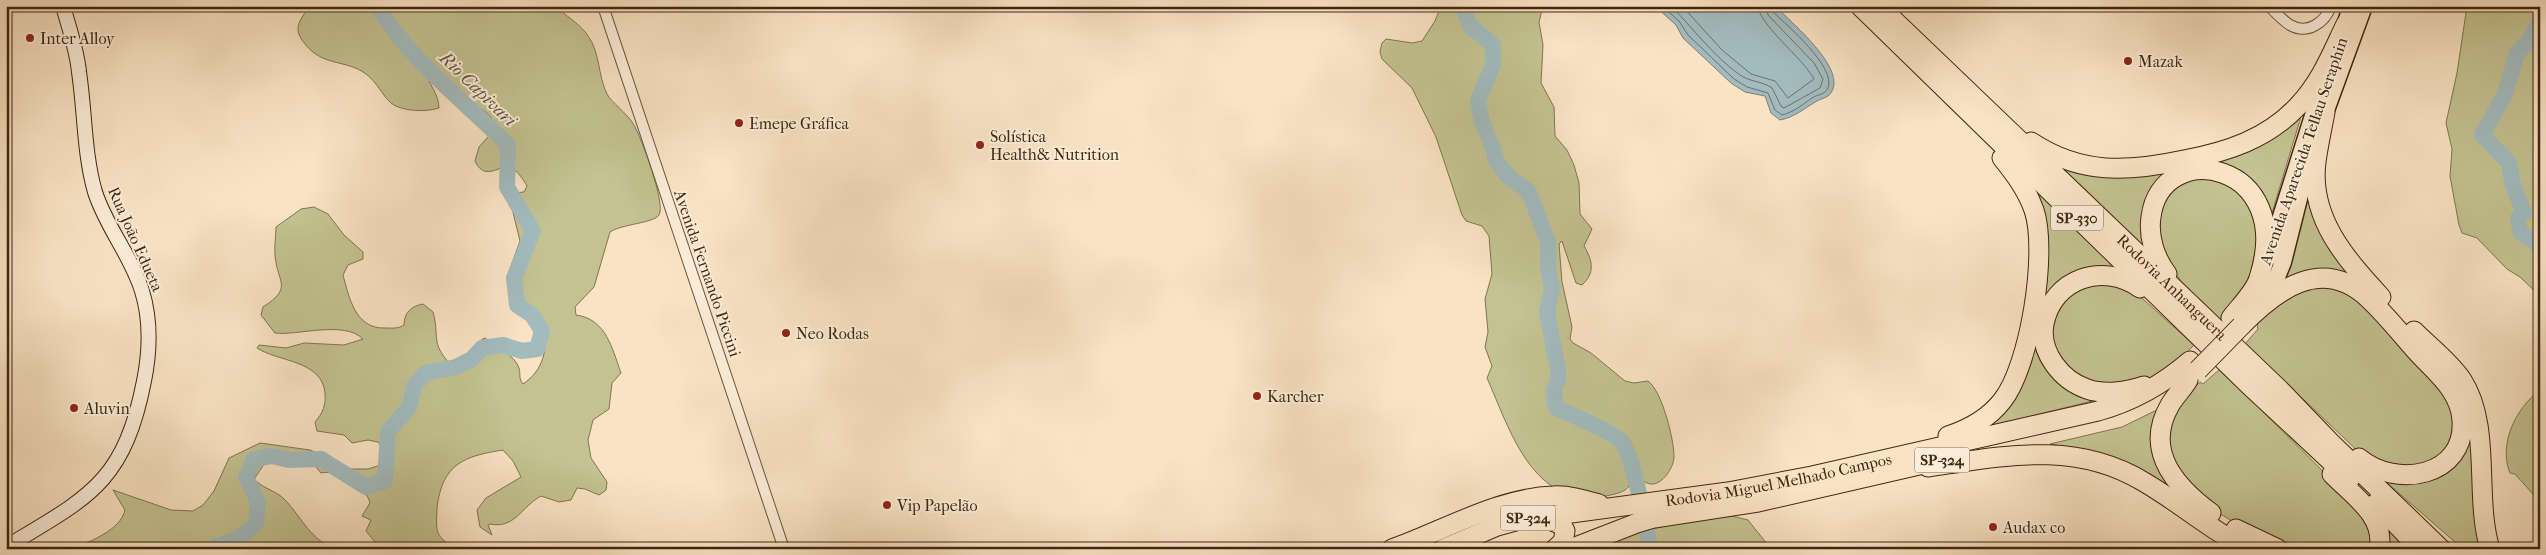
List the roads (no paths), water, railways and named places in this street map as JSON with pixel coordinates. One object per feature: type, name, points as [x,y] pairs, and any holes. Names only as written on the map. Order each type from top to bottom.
[{"type":"highway","name":"Rodovia Anhanguera","points":[[1860,6],[1951,86],[2187,313],[2292,426],[2380,507],[2420,549]]},
{"type":"highway","name":"Rodovia Anhanguera","points":[[1879,6],[1951,86]]},
{"type":"highway","points":[[1951,86],[2032,143],[2048,152],[2092,167],[2118,170],[2145,168],[2245,144],[2281,122],[2298,107],[2318,82],[2346,24]]},
{"type":"highway","points":[[1881,467],[1966,429],[1992,412],[2006,396],[2016,379],[2028,333],[2039,254],[2039,234],[2034,210],[2015,174],[1951,86]]},
{"type":"highway","points":[[2325,112],[2316,164],[2316,180],[2317,195],[2326,224],[2339,250],[2349,262],[2394,312],[2454,370],[2468,390],[2477,422],[2483,512],[2490,549]]},
{"type":"highway","points":[[2187,313],[2156,256],[2150,224],[2152,210],[2163,188],[2183,174],[2205,170],[2225,173],[2244,184],[2252,192],[2259,203],[2264,225],[2264,244],[2259,278]]},
{"type":"highway","points":[[2187,313],[2130,281],[2120,277],[2098,275],[2069,284],[2058,295],[2044,324],[2044,339],[2048,355],[2055,367],[2071,381],[2088,390],[2106,392],[2124,390],[2187,372]]},
{"type":"highway","name":"Avenida Aparecida Tellau Seraphin","points":[[2241,319],[2259,278]]},
{"type":"highway","points":[[2278,549],[2247,536],[2216,517],[2180,488],[2168,469],[2161,450],[2161,432],[2169,407],[2187,372],[2241,319],[2282,290],[2306,280],[2320,278],[2348,285],[2367,297],[2450,388],[2460,409],[2460,436],[2454,450],[2439,465],[2419,474],[2393,475],[2365,463],[2282,392]]},
{"type":"highway","name":"Rodovia Anhanguera","points":[[2187,313],[2282,392],[2331,443],[2441,549]]},
{"type":"highway","name":"Rodovia Miguel Melhado Campos","points":[[1443,549],[1497,526],[1540,516],[1613,506],[1671,507],[1758,502],[1881,467],[2118,417],[2145,407],[2187,372]]},
{"type":"highway","points":[[2292,426],[2305,445],[2370,512],[2379,533],[2379,549]]},
{"type":"highway","points":[[1881,467],[2025,454],[2079,458],[2109,466],[2137,478],[2216,531],[2247,549]]},
{"type":"highway","points":[[1392,549],[1464,519],[1527,499],[1554,496],[1613,506]]},
{"type":"highway","name":"Rodovia Miguel Melhado Campos","points":[[1570,549],[1671,507]]},
{"type":"highway","points":[[1540,516],[1562,525],[1565,531],[1563,542],[1555,549]]},
{"type":"main road","name":"Avenida Aparecida Tellau Seraphin","points":[[2259,278],[2272,248],[2307,130],[2351,6]]},
{"type":"main road","name":"Avenida Aparecida Tellau Seraphin","points":[[2241,319],[2277,277],[2283,262],[2305,172],[2364,6]]},
{"type":"street","name":"Rua João Edueta","points":[[6,547],[75,505],[113,469],[128,439],[139,407],[148,356],[148,315],[142,289],[107,220],[92,180],[79,70],[63,6]]},
{"type":"street","name":"Avenida Fernando Piccini","points":[[603,6],[784,549]]},
{"type":"street","points":[[2269,6],[2290,25],[2300,29],[2312,27],[2321,22],[2331,6]]},
{"type":"water","points":[[1655,6],[1775,6],[1824,58],[1831,70],[1834,81],[1832,91],[1795,115],[1780,120],[1771,113],[1765,96],[1745,92],[1731,83],[1683,38],[1676,25]]},
{"type":"waterway","name":"Rio Capivari","points":[[210,549],[237,539],[256,524],[258,502],[246,477],[254,459],[272,456],[289,460],[321,459],[366,487],[385,481],[388,432],[409,407],[415,384],[426,373],[456,367],[472,359],[482,348],[503,345],[522,351],[537,349],[542,331],[532,315],[517,305],[514,278],[533,231],[507,187],[508,145],[405,45],[377,6]]},
{"type":"waterway","name":"Rio Capivari","points":[[1463,6],[1470,26],[1493,45],[1493,65],[1478,101],[1482,122],[1493,148],[1496,161],[1509,177],[1529,192],[1548,242],[1548,267],[1552,289],[1547,312],[1559,375],[1554,392],[1556,408],[1616,437],[1626,448],[1635,475],[1651,549]]},
{"type":"waterway","name":"Rio Capivari","points":[[2540,21],[2528,42],[2517,53],[2505,94],[2482,135],[2509,163],[2513,185],[2524,213],[2518,218],[2520,232],[2540,246]]},
{"type":"place","name":"Inter Alloy","points":[[30,38]]},
{"type":"place","name":"Mazak","points":[[2128,61]]},
{"type":"place","name":"Emepe Gráfica","points":[[739,123]]},
{"type":"place","name":"Solística Health& Nutrition","points":[[980,145]]},
{"type":"place","name":"Neo Rodas","points":[[786,333]]},
{"type":"place","name":"Karcher","points":[[1257,396]]},
{"type":"place","name":"Aluvin","points":[[74,408]]},
{"type":"place","name":"Vip Papelão","points":[[887,505]]},
{"type":"place","name":"Audax co","points":[[1993,527]]}]
